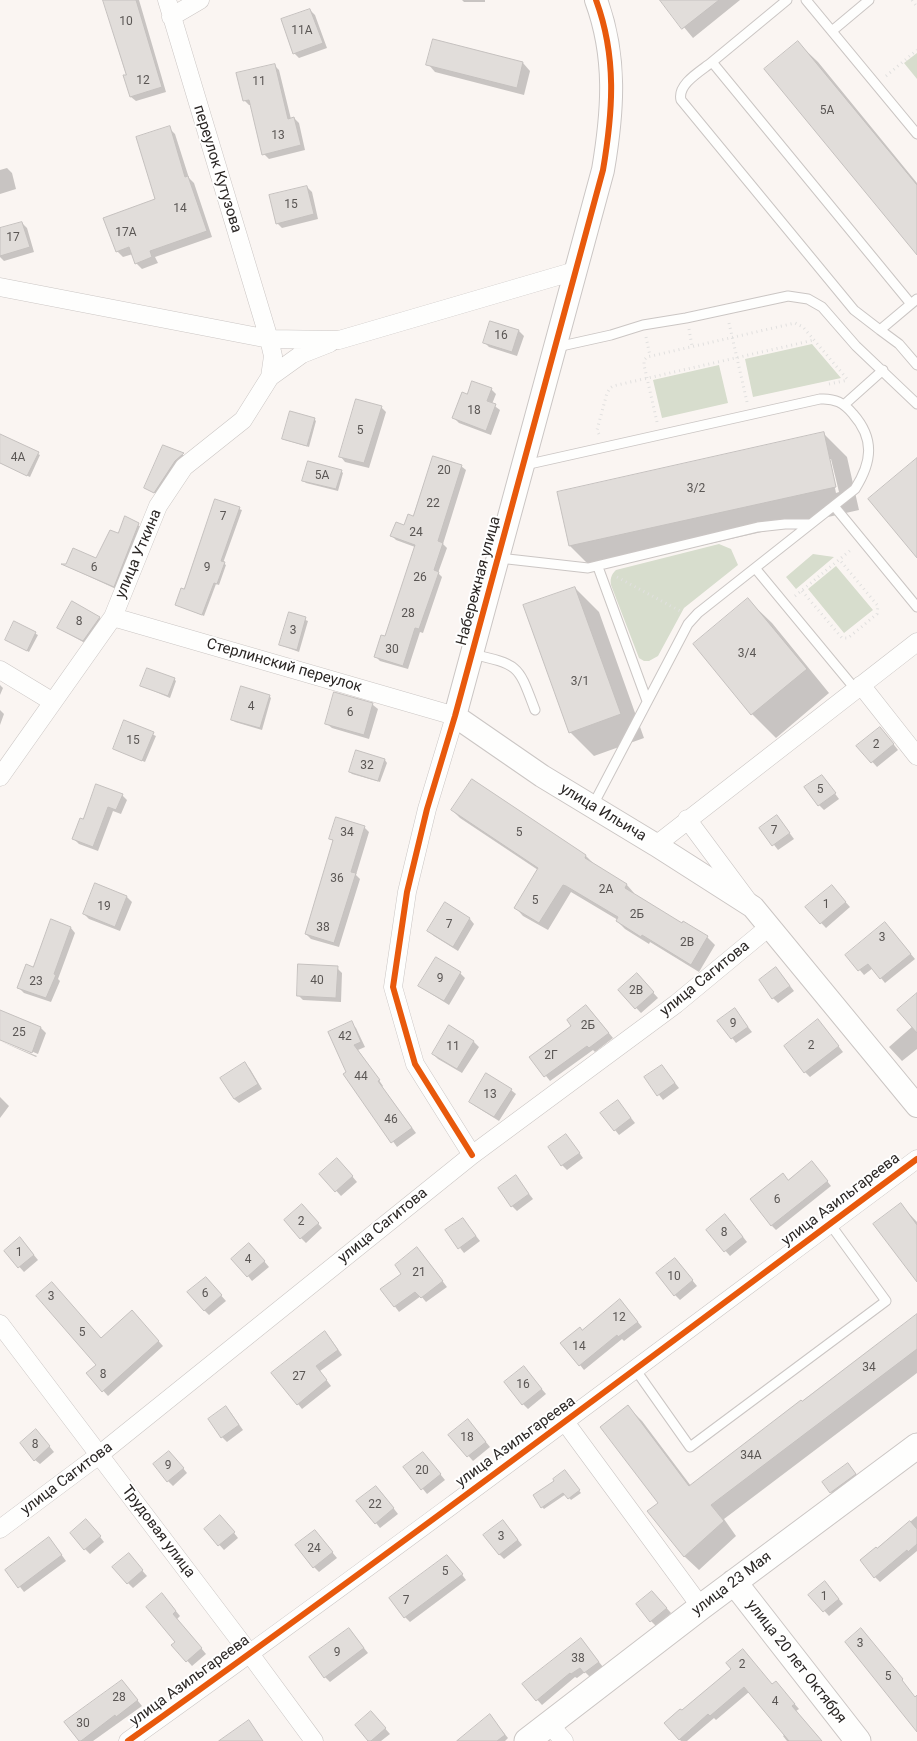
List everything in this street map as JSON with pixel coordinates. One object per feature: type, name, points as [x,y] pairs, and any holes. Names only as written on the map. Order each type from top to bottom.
[{"type":"main road","name":"улица 23 Мая","points":[[527,1741],[557,1733],[701,1607],[917,1446]]},
{"type":"main road","name":"улица 20 лет Октября","points":[[734,1582],[858,1741]]},
{"type":"street","points":[[169,8],[200,0]]},
{"type":"street","name":"Набережная улица","points":[[472,1155],[415,1064],[394,987],[407,892],[427,809],[455,716],[603,170],[610,121],[611,77],[608,44],[596,0]]},
{"type":"street","name":"переулок Кутузова","points":[[169,8],[268,339]]},
{"type":"street","points":[[270,377],[302,354],[339,340],[575,271]]},
{"type":"street","points":[[0,287],[268,339],[339,340]]},
{"type":"street","name":"улица Уткина","points":[[0,777],[113,617],[158,506],[184,467],[243,420],[270,377],[273,356],[268,339]]},
{"type":"street","name":"Стерлинский переулок","points":[[113,617],[455,716]]},
{"type":"street","points":[[656,845],[917,642]]},
{"type":"street","points":[[0,670],[53,702]]},
{"type":"street","points":[[858,687],[917,756]]},
{"type":"street","name":"улица Ильича","points":[[455,716],[542,776],[656,845],[753,907]]},
{"type":"street","name":"улица Ильича","points":[[687,819],[753,907],[917,1106]]},
{"type":"street","name":"улица Сагитова","points":[[0,1529],[99,1455],[472,1155],[676,1004],[770,927]]},
{"type":"street","name":"улица Азильгареева","points":[[128,1741],[250,1654],[565,1422],[917,1159]]},
{"type":"street","name":"Трудовая улица","points":[[0,1324],[314,1741]]},
{"type":"street","points":[[565,1422],[701,1607]]},
{"type":"lane","points":[[787,0],[681,88],[681,100],[854,310],[899,344],[917,365]]},
{"type":"lane","points":[[806,0],[917,134]]},
{"type":"lane","points":[[832,30],[868,0]]},
{"type":"lane","points":[[712,62],[914,302],[880,330]]},
{"type":"lane","points":[[554,348],[611,335],[643,325],[788,296],[808,299],[822,307],[856,346],[917,404]]},
{"type":"lane","points":[[845,404],[883,370]]},
{"type":"lane","points":[[523,465],[820,399],[833,400],[845,404],[864,429],[868,441],[869,451],[866,469],[855,489],[693,618],[683,631],[592,807]]},
{"type":"lane","points":[[834,506],[917,607]]},
{"type":"lane","points":[[498,558],[581,568],[598,567],[758,527],[810,524]]},
{"type":"lane","points":[[598,567],[647,701]]},
{"type":"lane","points":[[755,568],[858,687]]},
{"type":"lane","points":[[472,654],[505,662],[518,670],[535,710]]},
{"type":"lane","points":[[635,1369],[690,1447],[886,1300],[830,1224]]},
{"type":"path","points":[[912,0],[917,6]]},
{"type":"path","points":[[876,84],[917,50]]},
{"type":"path","points":[[726,309],[747,402]]},
{"type":"path","points":[[657,423],[644,362],[650,356],[797,323],[803,327],[858,392]]},
{"type":"path","points":[[602,435],[597,430],[610,388],[613,386],[814,340]]},
{"type":"path","points":[[820,386],[848,380]]},
{"type":"path","points":[[740,404],[756,401]]},
{"type":"path","points":[[650,424],[666,421]]},
{"type":"path","points":[[785,604],[862,540]]},
{"type":"path","points":[[802,591],[842,638],[848,638],[877,614],[878,606],[839,559]]},
{"type":"path","points":[[598,567],[693,618]]},
{"type":"green space","points":[[917,53],[917,79],[904,63]]},
{"type":"green space","points":[[812,344],[841,378],[753,397],[745,359]]},
{"type":"green space","points":[[719,365],[728,403],[662,418],[653,380]]},
{"type":"green space","points":[[719,544],[731,549],[738,565],[684,608],[658,656],[649,661],[639,658],[611,585],[613,574],[616,570]]},
{"type":"green space","points":[[813,554],[834,557],[796,589],[786,577]]},
{"type":"green space","points":[[836,566],[873,610],[844,633],[808,589]]},
{"type":"building","points":[[103,0],[136,0],[162,87],[130,97],[123,75],[126,75]]},
{"type":"building","points":[[660,0],[719,0],[682,29]]},
{"type":"building","points":[[310,9],[323,43],[293,54],[281,19]]},
{"type":"building","points":[[433,39],[523,62],[517,88],[426,65]]},
{"type":"building","points":[[798,41],[917,185],[917,255],[764,69]]},
{"type":"building","points":[[275,64],[288,119],[294,117],[301,145],[262,155],[249,100],[243,101],[236,73]]},
{"type":"building","points":[[170,126],[185,177],[188,176],[207,231],[150,251],[152,257],[135,264],[129,247],[116,252],[103,218],[155,199],[136,137]]},
{"type":"building","points":[[307,186],[314,214],[276,224],[269,195]]},
{"type":"building","points":[[22,222],[30,247],[0,256],[0,228]]},
{"type":"building","points":[[490,321],[519,330],[512,352],[483,343]]},
{"type":"building","points":[[472,381],[492,388],[487,401],[496,404],[486,431],[452,418],[462,392],[467,394]]},
{"type":"building","points":[[356,399],[382,406],[364,463],[339,457]]},
{"type":"building","points":[[290,411],[315,418],[307,446],[282,439]]},
{"type":"building","points":[[824,432],[836,487],[569,546],[557,492]]},
{"type":"building","points":[[0,434],[39,452],[27,476],[0,463]]},
{"type":"building","points":[[163,445],[184,453],[175,461],[154,493],[144,488]]},
{"type":"building","points":[[433,456],[462,465],[438,541],[443,543],[434,570],[439,572],[419,629],[415,628],[403,666],[374,657],[381,635],[385,636],[415,545],[390,536],[396,522],[404,525],[408,514],[413,516]]},
{"type":"building","points":[[917,458],[917,558],[868,499]]},
{"type":"building","points":[[308,461],[342,470],[336,489],[302,481]]},
{"type":"building","points":[[215,499],[240,507],[221,561],[225,562],[217,584],[214,583],[202,615],[175,605],[181,588],[184,589]]},
{"type":"building","points":[[125,516],[139,523],[114,587],[61,564],[66,564],[73,548],[96,558],[110,530],[118,533]]},
{"type":"building","points":[[575,587],[621,714],[569,733],[523,605]]},
{"type":"building","points":[[748,598],[807,669],[751,715],[693,644]]},
{"type":"building","points":[[72,601],[100,617],[83,641],[57,628]]},
{"type":"building","points":[[289,612],[306,617],[297,650],[279,645]]},
{"type":"building","points":[[14,621],[36,632],[27,651],[5,640]]},
{"type":"building","points":[[147,668],[175,678],[168,696],[140,686]]},
{"type":"building","points":[[241,686],[270,695],[260,728],[231,720]]},
{"type":"building","points":[[334,692],[373,703],[364,735],[325,724]]},
{"type":"building","points":[[124,720],[154,732],[142,761],[113,749]]},
{"type":"building","points":[[880,727],[894,744],[871,763],[856,746]]},
{"type":"building","points":[[356,750],[385,759],[378,781],[349,772]]},
{"type":"building","points":[[822,775],[836,793],[818,806],[804,787]]},
{"type":"building","points":[[472,779],[586,855],[585,858],[627,884],[625,888],[682,923],[683,921],[708,936],[691,965],[642,935],[641,937],[616,921],[618,917],[563,885],[539,923],[514,908],[538,868],[451,810]]},
{"type":"building","points":[[96,784],[123,794],[116,810],[108,807],[93,847],[72,839],[80,818],[83,819]]},
{"type":"building","points":[[777,815],[790,833],[772,846],[759,828]]},
{"type":"building","points":[[336,817],[365,826],[351,872],[356,873],[334,943],[305,934],[333,840],[329,839]]},
{"type":"building","points":[[95,883],[127,896],[115,927],[83,914]]},
{"type":"building","points":[[832,885],[846,902],[820,924],[805,907]]},
{"type":"building","points":[[445,902],[470,918],[453,947],[427,931]]},
{"type":"building","points":[[51,919],[71,927],[54,974],[56,975],[46,998],[17,988],[26,964],[33,967]]},
{"type":"building","points":[[885,922],[911,954],[880,979],[868,964],[858,971],[845,955]]},
{"type":"building","points":[[436,957],[461,972],[444,1001],[418,986]]},
{"type":"building","points":[[298,964],[338,966],[336,998],[297,996]]},
{"type":"building","points":[[776,967],[790,986],[772,999],[759,980]]},
{"type":"building","points":[[637,973],[654,992],[635,1009],[618,990]]},
{"type":"building","points":[[917,993],[917,1033],[897,1010]]},
{"type":"building","points":[[586,1005],[609,1033],[589,1048],[587,1046],[544,1077],[529,1057],[571,1026],[567,1020]]},
{"type":"building","points":[[735,1008],[748,1027],[731,1039],[717,1021]]},
{"type":"building","points":[[0,1010],[41,1027],[32,1053],[0,1040]]},
{"type":"building","points":[[818,1019],[839,1046],[804,1073],[784,1046]]},
{"type":"building","points":[[352,1021],[361,1042],[354,1045],[412,1128],[391,1143],[343,1074],[346,1072],[328,1032]]},
{"type":"building","points":[[449,1025],[474,1041],[457,1069],[432,1054]]},
{"type":"building","points":[[245,1062],[258,1084],[234,1099],[220,1078]]},
{"type":"building","points":[[662,1065],[675,1083],[657,1096],[644,1077]]},
{"type":"building","points":[[486,1073],[512,1089],[494,1117],[469,1102]]},
{"type":"building","points":[[618,1100],[631,1118],[614,1131],[600,1113]]},
{"type":"building","points":[[566,1134],[580,1153],[561,1166],[548,1147]]},
{"type":"building","points":[[337,1158],[353,1176],[335,1192],[319,1174]]},
{"type":"building","points":[[812,1161],[828,1181],[771,1226],[750,1199],[783,1173],[788,1180]]},
{"type":"building","points":[[516,1175],[529,1194],[511,1207],[498,1188]]},
{"type":"building","points":[[901,1203],[917,1225],[917,1282],[873,1224]]},
{"type":"building","points":[[302,1204],[319,1223],[300,1239],[284,1220]]},
{"type":"building","points":[[725,1214],[743,1237],[724,1252],[706,1230]]},
{"type":"building","points":[[463,1218],[476,1236],[458,1249],[445,1230]]},
{"type":"building","points":[[20,1237],[34,1255],[18,1268],[4,1251]]},
{"type":"building","points":[[249,1243],[265,1261],[247,1277],[231,1259]]},
{"type":"building","points":[[417,1247],[443,1281],[421,1298],[415,1292],[394,1307],[380,1289],[401,1274],[395,1265]]},
{"type":"building","points":[[675,1258],[693,1280],[674,1296],[656,1273]]},
{"type":"building","points":[[206,1277],[222,1295],[204,1311],[187,1292]]},
{"type":"building","points":[[52,1282],[101,1338],[132,1310],[159,1341],[102,1392],[86,1373],[96,1365],[36,1296]]},
{"type":"building","points":[[620,1299],[638,1322],[618,1337],[617,1335],[579,1366],[560,1343],[580,1327],[582,1330]]},
{"type":"building","points":[[917,1314],[917,1349],[711,1505],[724,1521],[684,1557],[647,1511],[658,1503],[600,1427],[628,1405],[689,1486]]},
{"type":"building","points":[[325,1331],[338,1350],[316,1366],[327,1380],[297,1405],[271,1373]]},
{"type":"building","points":[[524,1366],[542,1389],[522,1405],[504,1382]]},
{"type":"building","points":[[226,1406],[239,1425],[221,1438],[208,1419]]},
{"type":"building","points":[[468,1419],[486,1442],[467,1457],[448,1435]]},
{"type":"building","points":[[36,1429],[50,1446],[34,1461],[20,1443]]},
{"type":"building","points":[[169,1451],[184,1468],[167,1482],[153,1464]]},
{"type":"building","points":[[423,1452],[441,1474],[421,1490],[403,1467]]},
{"type":"building","points":[[848,1463],[856,1474],[830,1493],[822,1482]]},
{"type":"building","points":[[565,1470],[580,1490],[568,1499],[563,1493],[541,1508],[533,1495],[554,1481],[553,1479]]},
{"type":"building","points":[[376,1486],[394,1508],[375,1524],[356,1501]]},
{"type":"building","points":[[220,1515],[235,1532],[218,1546],[204,1529]]},
{"type":"building","points":[[86,1519],[101,1536],[84,1550],[70,1533]]},
{"type":"building","points":[[503,1520],[518,1540],[499,1555],[483,1535]]},
{"type":"building","points":[[910,1521],[917,1529],[917,1544],[874,1578],[860,1560]]},
{"type":"building","points":[[315,1530],[333,1552],[313,1568],[295,1545]]},
{"type":"building","points":[[49,1537],[62,1555],[18,1588],[5,1570]]},
{"type":"building","points":[[129,1553],[143,1570],[127,1584],[112,1567]]},
{"type":"building","points":[[447,1555],[463,1574],[404,1618],[389,1598]]},
{"type":"building","points":[[825,1581],[839,1599],[823,1612],[808,1595]]},
{"type":"building","points":[[652,1591],[667,1608],[650,1622],[636,1604]]},
{"type":"building","points":[[162,1593],[176,1611],[173,1614],[202,1648],[186,1662],[171,1645],[175,1642],[146,1607]]},
{"type":"building","points":[[349,1628],[364,1648],[324,1678],[309,1657]]},
{"type":"building","points":[[861,1628],[903,1679],[915,1697],[917,1695],[917,1732],[845,1642]]},
{"type":"building","points":[[581,1638],[599,1662],[584,1673],[580,1668],[570,1673],[536,1701],[522,1684]]},
{"type":"building","points":[[743,1649],[772,1684],[776,1681],[795,1704],[792,1706],[822,1741],[789,1741],[744,1687],[710,1716],[708,1714],[679,1740],[664,1723],[731,1669],[726,1663]]},
{"type":"building","points":[[122,1680],[138,1700],[79,1741],[64,1722]]},
{"type":"building","points":[[371,1711],[386,1728],[371,1741],[368,1741],[355,1725]]},
{"type":"building","points":[[490,1714],[505,1735],[497,1741],[457,1741]]},
{"type":"building","points":[[249,1720],[263,1741],[219,1741]]},
{"type":"cycle path","points":[[472,1155],[415,1064],[393,987],[407,892],[427,809],[455,716],[603,170],[609,127],[611,84],[607,42],[596,0]]},
{"type":"cycle path","points":[[128,1741],[425,1525],[917,1159]]}]
